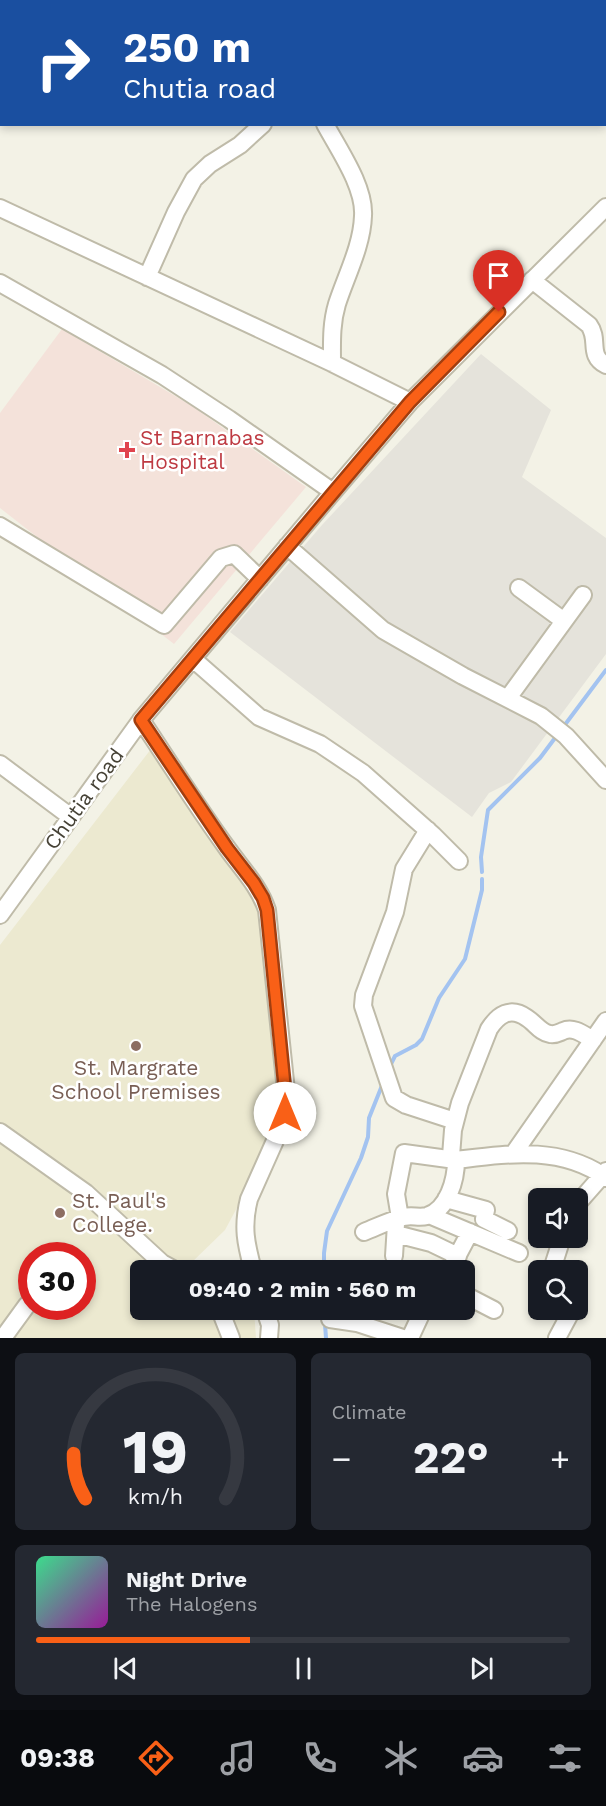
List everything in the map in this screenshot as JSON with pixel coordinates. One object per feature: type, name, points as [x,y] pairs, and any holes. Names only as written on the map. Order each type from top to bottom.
[{"type":"street","points":[[535,0],[540,0]]},
{"type":"street","points":[[147,278],[176,212],[194,179],[210,164],[240,146],[261,126]]},
{"type":"street","points":[[326,126],[361,196],[363,216],[359,237],[336,307],[331,335],[332,363]]},
{"type":"street","name":"Chutia road","points":[[0,915],[141,720],[410,402],[606,207]]},
{"type":"street","points":[[0,208],[332,363],[410,402]]},
{"type":"street","points":[[532,280],[590,325],[594,332],[597,359],[606,365]]},
{"type":"street","points":[[0,283],[162,375],[333,492]]},
{"type":"street","points":[[0,526],[164,625],[221,558],[234,554],[260,579]]},
{"type":"street","points":[[287,546],[383,630],[463,676],[541,716],[566,736],[606,780]]},
{"type":"street","points":[[519,588],[564,621]]},
{"type":"street","points":[[508,698],[583,595]]},
{"type":"street","points":[[193,659],[259,717],[320,744],[354,766],[379,785],[459,861]]},
{"type":"street","points":[[141,720],[227,848],[254,883],[267,910],[286,1100],[282,1125],[249,1199],[246,1212],[244,1224],[246,1244],[251,1260]]},
{"type":"street","points":[[0,764],[71,817]]},
{"type":"street","points":[[428,830],[404,869],[395,912],[364,996],[363,1006],[394,1098],[399,1102],[455,1121]]},
{"type":"street","points":[[364,1232],[429,1215],[442,1206],[453,1179],[455,1121],[460,1103],[489,1029],[497,1017],[506,1013],[517,1014],[526,1017],[545,1033],[553,1035],[565,1030],[575,1030],[593,1040]]},
{"type":"street","points":[[514,1153],[606,1021]]},
{"type":"street","points":[[0,1132],[86,1193],[159,1260]]},
{"type":"street","points":[[394,1256],[398,1223],[396,1194],[404,1153],[448,1159],[514,1153],[540,1154],[563,1159],[605,1175],[588,1193]]},
{"type":"street","points":[[446,1199],[486,1210],[484,1219],[508,1231]]},
{"type":"street","points":[[429,1215],[519,1253]]},
{"type":"street","points":[[398,1223],[431,1243],[451,1260]]},
{"type":"street","points":[[456,1260],[470,1232]]},
{"type":"street","points":[[475,1300],[494,1310]]},
{"type":"street","points":[[3,1338],[18,1317]]},
{"type":"street","points":[[224,1320],[231,1338]]},
{"type":"street","points":[[268,1320],[269,1338]]},
{"type":"street","points":[[337,1320],[357,1323],[403,1338]]},
{"type":"street","points":[[410,1338],[418,1320]]},
{"type":"street","points":[[557,1338],[566,1320]]},
{"type":"shaded area","name":"St Barnabas Hospital","points":[[62,329],[192,406],[306,487],[174,644],[0,508],[0,413]]},
{"type":"shaded area","points":[[481,354],[551,410],[522,477],[606,538],[606,654],[511,782],[489,793],[472,817],[230,632],[322,525]]},
{"type":"shaded area","name":"St. Margrate School Premises","points":[[151,749],[258,879],[279,1103],[253,1178],[225,1230],[194,1260],[130,1260],[130,1320],[255,1320],[256,1338],[0,1338],[0,945]]},
{"type":"waterway","points":[[564,726],[606,670]]},
{"type":"waterway","points":[[482,872],[481,857],[488,810],[540,758],[558,734]]},
{"type":"waterway","points":[[389,1068],[395,1056],[416,1045],[422,1039],[439,998],[465,959],[482,890],[482,879]]},
{"type":"waterway","points":[[324,1260],[327,1231],[361,1158],[368,1137],[369,1118],[383,1083]]},
{"type":"waterway","points":[[325,1320],[326,1338]]},
{"type":"place","name":"St Barnabas Hospital","points":[[127,450]]},
{"type":"place","name":"St. Margrate School Premises","points":[[136,1046]]},
{"type":"place","name":"St. Paul's College.","points":[[60,1213]]},
{"type":"route","points":[[285,1113],[286,1100],[278,1009],[267,910],[263,898],[141,720],[410,402],[499,312]]}]
